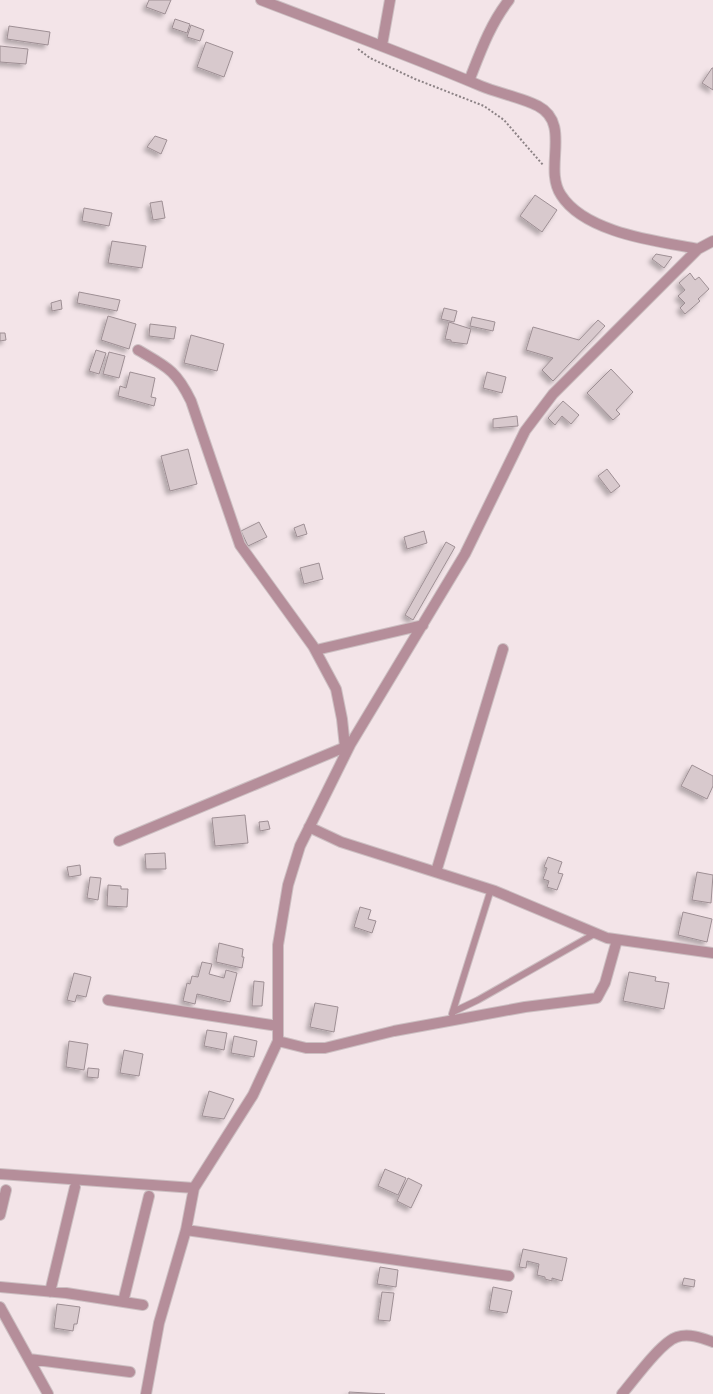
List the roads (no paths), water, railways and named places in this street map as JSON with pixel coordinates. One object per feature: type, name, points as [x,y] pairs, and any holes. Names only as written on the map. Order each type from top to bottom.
[{"type":"street","points":[[261,0],[382,45],[499,94],[537,106],[549,114],[556,130],[554,176],[560,194],[572,207],[595,223],[614,232],[698,250]]},
{"type":"street","points":[[382,45],[390,0]]},
{"type":"street","points":[[469,81],[482,47],[502,8],[509,0]]},
{"type":"street","points":[[146,1394],[159,1323],[186,1230],[194,1188],[253,1095],[278,1041],[278,945],[288,885],[300,846],[348,746],[465,554],[525,431],[553,394],[698,250],[713,240]]},
{"type":"street","points":[[138,350],[170,368],[182,383],[191,401],[240,545],[286,606],[316,650],[336,689],[348,746]]},
{"type":"street","points":[[316,650],[423,625]]},
{"type":"street","points":[[436,872],[503,649]]},
{"type":"street","points":[[119,841],[348,746]]},
{"type":"street","points":[[309,827],[341,842],[491,889],[596,933],[617,940],[713,953]]},
{"type":"street","points":[[278,1041],[306,1048],[325,1048],[452,1016],[597,998],[605,983],[617,940]]},
{"type":"street","points":[[108,1000],[278,1026]]},
{"type":"street","points":[[0,1174],[194,1188]]},
{"type":"street","points":[[50,1292],[75,1187]]},
{"type":"street","points":[[0,1215],[6,1190]]},
{"type":"street","points":[[123,1302],[149,1196]]},
{"type":"street","points":[[186,1230],[509,1276]]},
{"type":"street","points":[[0,1287],[50,1292],[143,1305]]},
{"type":"street","points":[[0,1308],[48,1394]]},
{"type":"street","points":[[622,1394],[667,1341],[678,1336],[699,1336],[713,1342]]},
{"type":"street","points":[[29,1360],[130,1372]]},
{"type":"lane","points":[[452,1016],[491,889]]},
{"type":"lane","points":[[452,1016],[596,933]]}]
